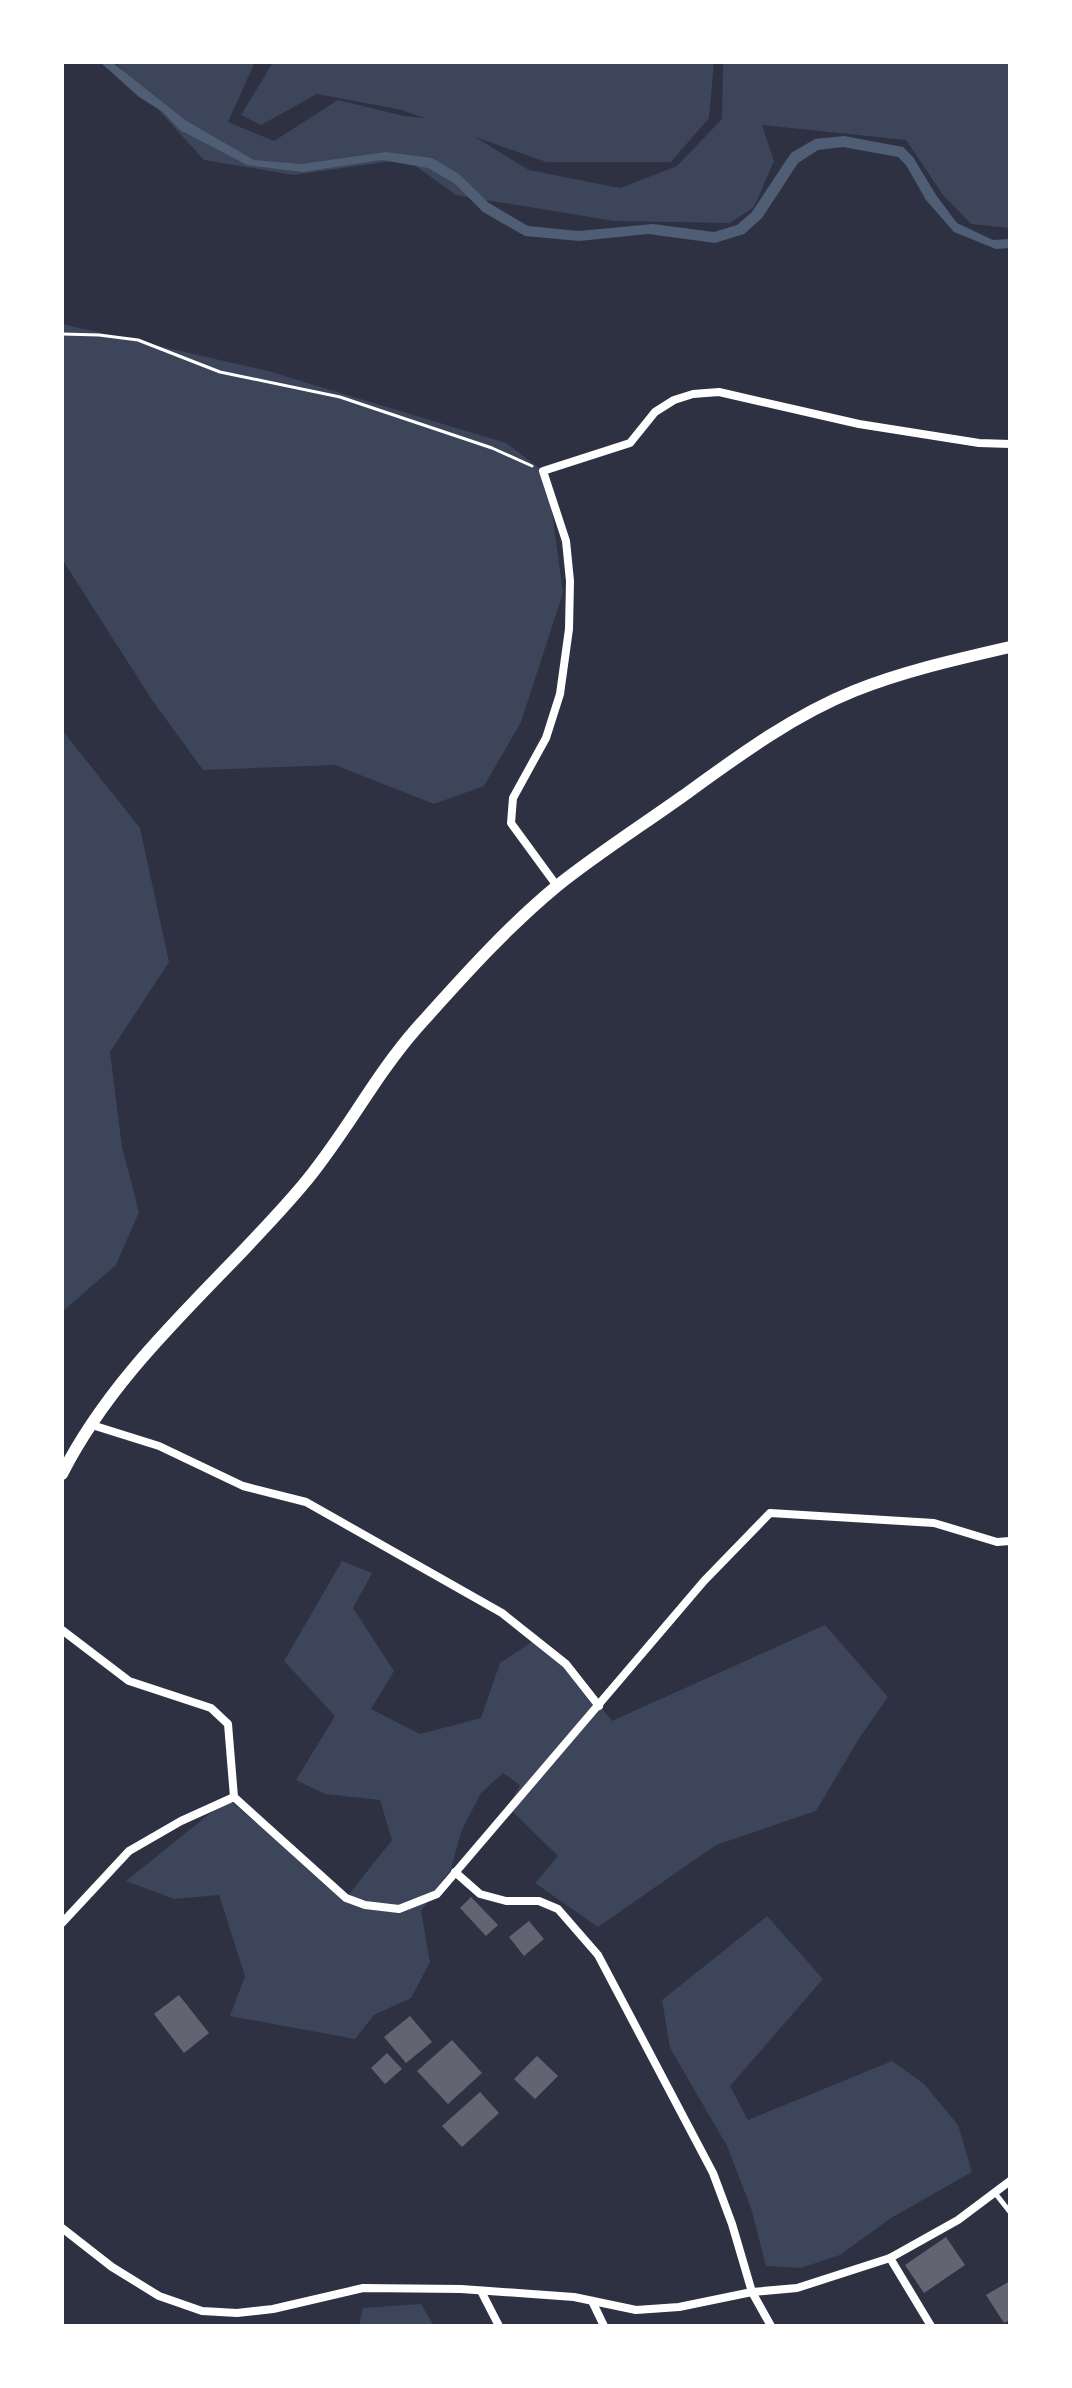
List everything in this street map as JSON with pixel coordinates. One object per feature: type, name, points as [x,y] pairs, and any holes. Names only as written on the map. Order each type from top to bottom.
[{"type":"street","points":[[557,886],[511,823],[513,798],[546,738],[560,694],[569,629],[570,581],[566,541],[543,471],[630,443],[655,412],[674,400],[693,394],[719,392],[859,424],[979,443],[1010,444]]},
{"type":"street","points":[[62,1474],[92,1425],[158,1339],[301,1187],[414,1032],[507,931],[557,886],[746,751],[797,719],[854,691],[919,670],[1007,651]]},
{"type":"street","points":[[92,1425],[159,1446],[243,1486],[306,1502],[502,1613],[566,1664],[599,1706]]},
{"type":"street","points":[[62,1630],[129,1681],[211,1708],[228,1724],[234,1797],[346,1898],[365,1905],[399,1909],[437,1894],[704,1581],[770,1513],[934,1523],[997,1542],[1010,1541]]},
{"type":"street","points":[[62,1923],[129,1851],[181,1821],[234,1797]]},
{"type":"street","points":[[455,1872],[480,1894],[506,1901],[539,1901],[558,1909],[598,1955],[713,2173],[752,2292],[771,2326]]},
{"type":"street","points":[[62,2228],[112,2267],[159,2296],[202,2311],[237,2313],[273,2309],[363,2288],[481,2291],[592,2301],[636,2310],[679,2307],[752,2292],[797,2288],[890,2258],[958,2220],[1010,2181]]},
{"type":"street","points":[[890,2258],[931,2326]]},
{"type":"street","points":[[481,2291],[499,2326]]},
{"type":"street","points":[[592,2301],[604,2326]]},
{"type":"lane","points":[[995,2193],[1010,2212]]},
{"type":"path","points":[[62,334],[138,340],[220,372],[340,397],[492,448],[543,471]]},
{"type":"shaded area","points":[[100,62],[112,62],[185,120],[254,160],[301,164],[386,152],[432,158],[459,174],[489,203],[528,226],[579,231],[653,224],[714,232],[737,225],[752,212],[791,153],[815,139],[844,136],[903,147],[957,223],[993,240],[1010,239],[1010,248],[996,249],[954,232],[926,200],[898,157],[843,147],[818,150],[798,163],[762,218],[744,234],[715,243],[648,234],[579,241],[525,236],[483,212],[454,183],[428,168],[382,160],[302,172],[247,165],[180,130],[163,112],[139,97]]},
{"type":"shaded area","points":[[115,62],[255,62],[228,122],[274,141],[338,100],[424,118],[402,110],[317,94],[261,125],[241,115],[273,62],[714,62],[709,118],[671,162],[546,162],[475,137],[529,170],[620,188],[677,166],[722,119],[723,62],[1010,62],[1010,228],[971,224],[943,195],[906,140],[762,125],[774,161],[754,207],[730,223],[614,221],[456,195],[406,159],[294,175],[204,160]]},
{"type":"shaded area","points":[[62,324],[268,371],[506,443],[547,474],[563,593],[521,722],[484,786],[434,804],[335,765],[203,770],[152,700],[62,559]]},
{"type":"shaded area","points":[[62,730],[140,828],[169,962],[110,1052],[122,1147],[139,1212],[116,1265],[62,1312]]},
{"type":"shaded area","points":[[342,1561],[372,1573],[353,1608],[394,1671],[371,1709],[420,1734],[481,1718],[500,1663],[538,1638],[566,1664],[612,1721],[825,1625],[888,1697],[858,1740],[816,1811],[716,1845],[598,1927],[535,1883],[558,1856],[508,1807],[520,1785],[503,1773],[481,1793],[461,1832],[451,1869],[421,1911],[430,1962],[411,1998],[374,2015],[355,2039],[230,2016],[245,1976],[219,1895],[174,1899],[126,1881],[228,1799],[346,1898],[392,1840],[380,1800],[325,1794],[296,1780],[335,1716],[284,1661]]},
{"type":"shaded area","points":[[767,1916],[823,1979],[730,2086],[748,2120],[892,2061],[924,2084],[958,2125],[972,2172],[891,2218],[840,2255],[801,2268],[766,2266],[751,2208],[727,2146],[670,2048],[662,2000]]},
{"type":"shaded area","points":[[421,2304],[434,2326],[359,2325],[363,2308]]},
{"type":"building","points":[[471,1897],[498,1925],[486,1936],[460,1908]]},
{"type":"building","points":[[529,1921],[544,1939],[524,1956],[509,1937]]},
{"type":"building","points":[[179,1995],[209,2033],[184,2053],[154,2014]]},
{"type":"building","points":[[410,2016],[432,2042],[406,2063],[384,2037]]},
{"type":"building","points":[[452,2040],[482,2073],[448,2104],[417,2071]]},
{"type":"building","points":[[387,2053],[402,2069],[385,2084],[371,2068]]},
{"type":"building","points":[[537,2056],[558,2076],[535,2099],[514,2079]]},
{"type":"building","points":[[480,2092],[499,2113],[462,2147],[442,2126]]},
{"type":"building","points":[[946,2237],[965,2265],[924,2293],[905,2265]]},
{"type":"building","points":[[1010,2281],[1010,2320],[1004,2323],[986,2295]]}]
